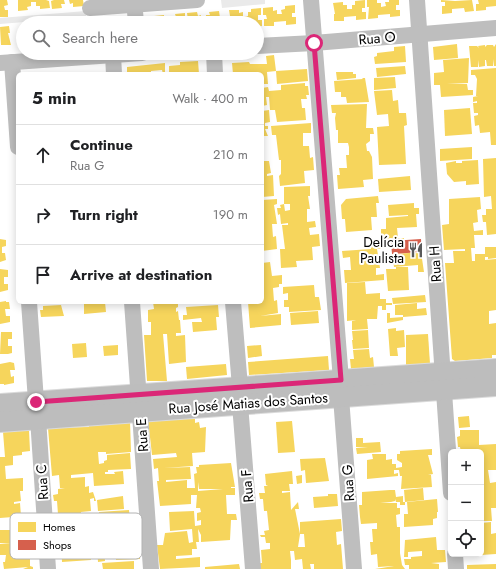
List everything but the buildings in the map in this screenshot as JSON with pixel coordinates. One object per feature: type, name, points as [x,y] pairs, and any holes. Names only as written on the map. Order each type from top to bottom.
[{"type":"main road","name":"Rua José Matias dos Santos","points":[[443,381],[496,368]]},
{"type":"main road","name":"Rua José Matias dos Santos","points":[[0,404],[37,410],[443,381],[496,386]]},
{"type":"main road","name":"Rua José Matias dos Santos","points":[[0,422],[37,410]]},
{"type":"street","points":[[90,8],[134,2],[197,0]]},
{"type":"street","name":"Rua G","points":[[311,0],[354,569]]},
{"type":"street","name":"Rua H","points":[[417,0],[450,485]]},
{"type":"street","points":[[134,2],[135,16]]},
{"type":"street","name":"Rua O","points":[[264,46],[496,28]]},
{"type":"street","points":[[16,133],[6,62],[37,60]]},
{"type":"street","points":[[113,60],[114,72]]},
{"type":"street","points":[[214,60],[215,72]]},
{"type":"street","name":"Rua C","points":[[29,304],[44,513]]},
{"type":"street","name":"Rua E","points":[[132,304],[151,569]]},
{"type":"street","name":"Rua F","points":[[233,304],[253,569]]},
{"type":"street","points":[[455,557],[456,569]]},
{"type":"street","name":"Rua C","points":[[47,559],[48,569]]},
{"type":"shaded area","points":[[221,0],[265,0],[265,4],[222,8]]},
{"type":"shaded area","points":[[86,11],[86,16],[25,16]]},
{"type":"shaded area","points":[[16,17],[16,23],[0,24],[0,18]]},
{"type":"place","name":"Delícia Paulista","points":[[416,250]]},
{"type":"route","points":[[36,402],[341,380],[314,43]]}]
